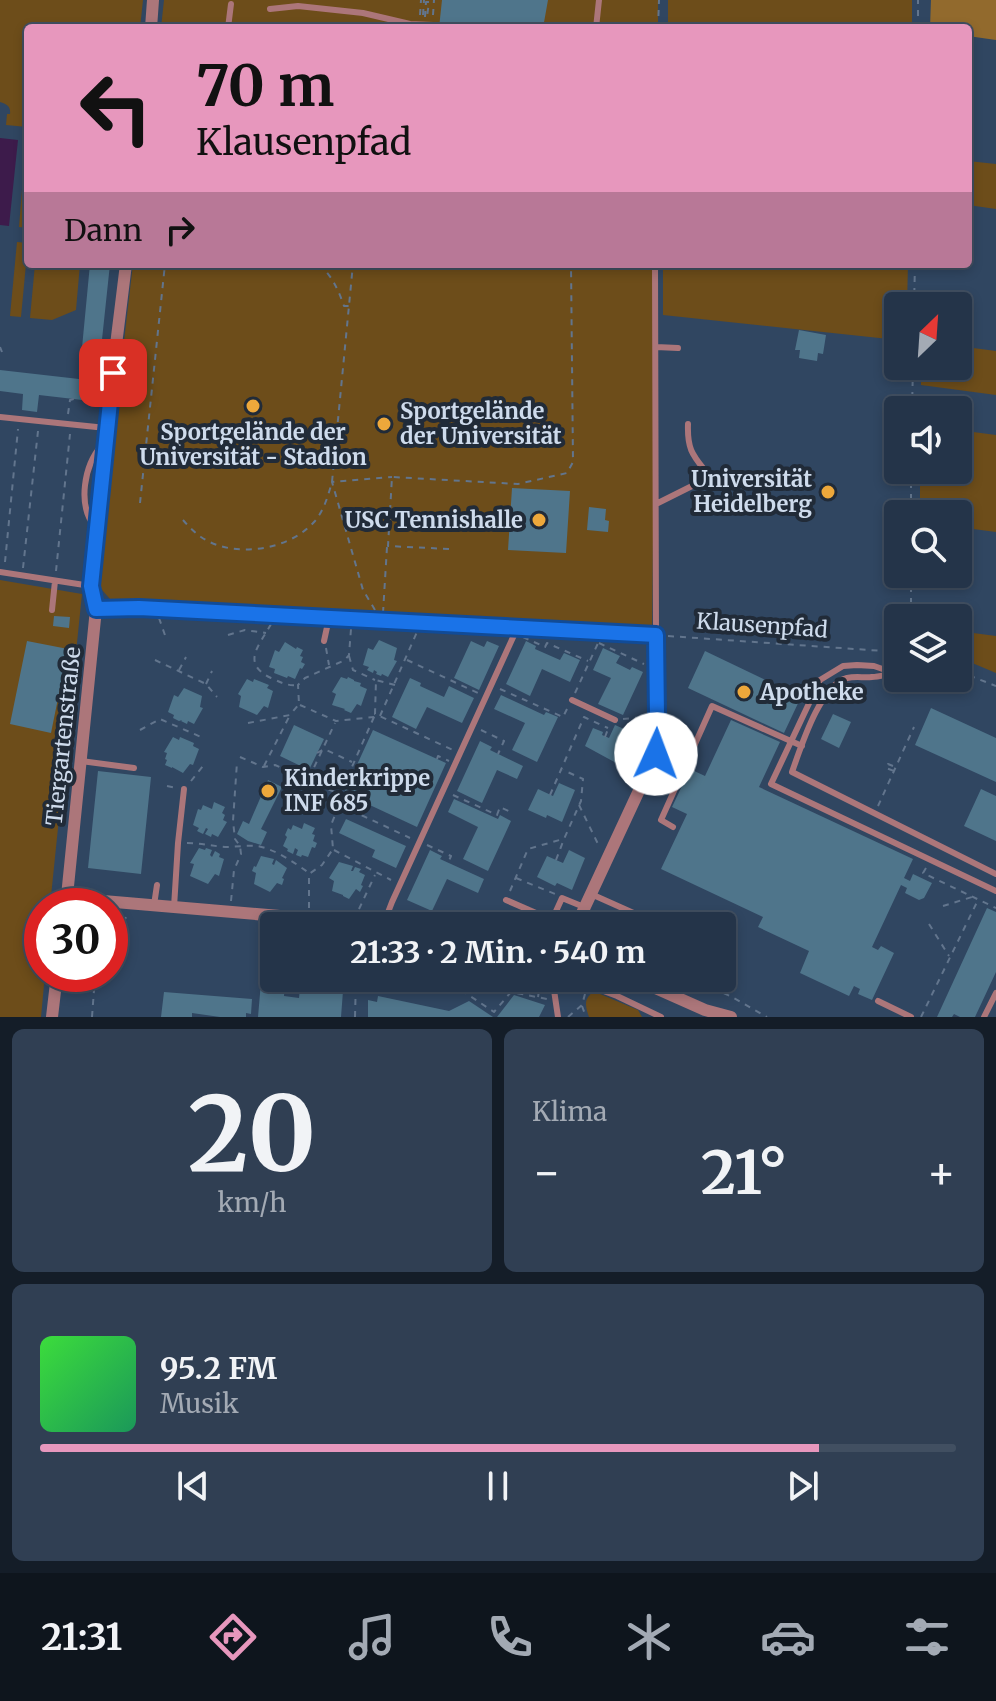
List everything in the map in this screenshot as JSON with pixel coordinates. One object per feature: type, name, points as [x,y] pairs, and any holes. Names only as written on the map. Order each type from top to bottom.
[{"type":"street","points":[[151,24],[153,0]]},
{"type":"street","name":"Tiergartenstraße","points":[[68,888],[96,609],[91,586],[104,442],[126,268]]},
{"type":"street","points":[[582,912],[656,754],[656,635]]},
{"type":"street","points":[[128,903],[260,914]]},
{"type":"street","points":[[52,1017],[55,992]]},
{"type":"street","points":[[663,992],[709,1013],[731,1017]]},
{"type":"lane","points":[[328,9],[329,0]]},
{"type":"lane","points":[[336,10],[337,0]]},
{"type":"lane","points":[[596,24],[599,0]]},
{"type":"lane","points":[[228,24],[231,4]]},
{"type":"lane","points":[[270,9],[298,6],[363,13],[410,24],[425,22]]},
{"type":"lane","points":[[96,609],[158,609],[516,631],[656,635],[655,268]]},
{"type":"lane","points":[[656,347],[678,348]]},
{"type":"lane","points":[[0,417],[106,428]]},
{"type":"lane","points":[[688,424],[690,449],[710,477]]},
{"type":"lane","points":[[656,504],[710,477],[777,479],[806,484]]},
{"type":"lane","points":[[2,573],[91,586]]},
{"type":"lane","points":[[52,610],[55,581]]},
{"type":"lane","points":[[324,641],[329,618]]},
{"type":"lane","points":[[388,912],[516,631]]},
{"type":"lane","points":[[996,874],[792,772],[819,708],[831,688],[848,678],[894,673],[874,666],[843,666],[820,680],[771,784],[996,891]]},
{"type":"lane","points":[[572,700],[615,720]]},
{"type":"lane","points":[[673,827],[661,820],[712,706],[802,746]]},
{"type":"lane","points":[[81,761],[134,768]]},
{"type":"lane","points":[[174,907],[184,789]]},
{"type":"lane","points":[[154,905],[157,885]]},
{"type":"lane","points":[[591,894],[631,912]]},
{"type":"lane","points":[[506,900],[552,920],[562,898],[584,907]]},
{"type":"lane","points":[[554,992],[558,1017]]},
{"type":"lane","points":[[605,992],[661,1017]]},
{"type":"lane","points":[[984,1017],[996,993]]},
{"type":"lane","points":[[878,1001],[911,1017]]},
{"type":"path","points":[[422,0],[425,22]]},
{"type":"path","points":[[422,0],[425,22]]},
{"type":"path","points":[[425,22],[434,0]]},
{"type":"path","points":[[658,24],[659,0]]},
{"type":"path","points":[[918,0],[918,24]]},
{"type":"path","points":[[140,503],[165,268]]},
{"type":"path","points":[[323,268],[338,288],[344,306],[350,306]]},
{"type":"path","points":[[183,520],[203,538],[247,550],[270,548],[290,540],[316,520],[332,482],[353,268]]},
{"type":"path","points":[[332,482],[392,477],[518,484],[567,473],[573,462],[571,268]]},
{"type":"path","points":[[914,292],[915,268]]},
{"type":"path","points":[[0,347],[2,352]]},
{"type":"path","points":[[55,581],[70,400],[74,399]]},
{"type":"path","points":[[2,573],[19,420]]},
{"type":"path","points":[[23,576],[39,422]]},
{"type":"path","points":[[382,621],[392,477]]},
{"type":"path","points":[[332,482],[363,590],[382,621]]},
{"type":"path","points":[[388,546],[449,549]]},
{"type":"path","points":[[158,609],[166,638]]},
{"type":"path","points":[[275,616],[255,651],[254,661],[261,673],[289,686],[298,685],[305,678],[345,660],[349,655]]},
{"type":"path","points":[[352,619],[349,655],[353,670],[395,685]]},
{"type":"path","points":[[380,716],[421,623]]},
{"type":"path","points":[[228,635],[245,630],[266,633]]},
{"type":"path","points":[[516,631],[545,647],[547,643],[590,662]]},
{"type":"path","points":[[492,685],[563,717],[601,633]]},
{"type":"path","name":"Klausenpfad","points":[[656,635],[884,651]]},
{"type":"path","points":[[324,641],[329,667]]},
{"type":"path","points":[[598,643],[657,669]]},
{"type":"path","points":[[179,671],[186,657]]},
{"type":"path","points":[[155,660],[206,684],[217,697]]},
{"type":"path","points":[[405,660],[486,697]]},
{"type":"path","points":[[206,684],[212,671]]},
{"type":"path","points":[[972,677],[996,686]]},
{"type":"path","points":[[309,874],[322,865],[333,849],[331,825],[340,794],[375,716],[376,680]]},
{"type":"path","points":[[263,767],[299,704],[298,685]]},
{"type":"path","points":[[299,704],[336,721],[380,716],[460,753]]},
{"type":"path","points":[[248,723],[290,715]]},
{"type":"path","points":[[550,795],[586,718]]},
{"type":"path","points":[[140,730],[164,719],[201,737]]},
{"type":"path","points":[[309,779],[336,721]]},
{"type":"path","points":[[473,726],[504,741],[498,754]]},
{"type":"path","points":[[878,806],[914,727]]},
{"type":"path","points":[[605,737],[608,728]]},
{"type":"path","points":[[324,749],[353,763]]},
{"type":"path","points":[[317,753],[324,749]]},
{"type":"path","points":[[437,759],[438,756],[449,761]]},
{"type":"path","points":[[240,757],[263,767],[275,765],[340,794]]},
{"type":"path","points":[[231,902],[234,870],[241,854],[233,821],[237,762]]},
{"type":"path","points":[[893,766],[888,764],[886,768],[895,772]]},
{"type":"path","points":[[184,789],[203,766]]},
{"type":"path","points":[[556,860],[581,801],[583,779],[561,769]]},
{"type":"path","points":[[443,790],[497,815],[500,807],[513,813]]},
{"type":"path","points":[[339,804],[451,856],[448,863]]},
{"type":"path","points":[[579,804],[599,847],[609,853]]},
{"type":"path","points":[[506,900],[528,849],[564,839]]},
{"type":"path","points":[[178,843],[257,846],[297,864],[309,874]]},
{"type":"path","points":[[333,849],[400,884]]},
{"type":"path","points":[[929,858],[923,873],[996,908]]},
{"type":"path","points":[[360,912],[376,873]]},
{"type":"path","points":[[309,874],[309,909]]},
{"type":"path","points":[[515,877],[562,898]]},
{"type":"path","points":[[943,906],[973,897]]},
{"type":"path","points":[[921,1017],[978,900]]},
{"type":"path","points":[[929,924],[950,957]]},
{"type":"path","points":[[92,1017],[95,992]]},
{"type":"path","points":[[355,1017],[356,992]]},
{"type":"path","points":[[464,992],[492,1014],[511,992],[557,1002]]},
{"type":"path","points":[[538,998],[539,992]]},
{"type":"path","points":[[585,992],[582,1005],[586,1017]]},
{"type":"path","points":[[721,992],[767,1017]]},
{"type":"path","points":[[568,1017],[582,1005]]},
{"type":"shaded area","points":[[0,0],[143,0],[140,24],[24,24],[24,127],[6,125],[10,109],[0,102]]},
{"type":"shaded area","points":[[164,0],[658,0],[658,24],[161,24]]},
{"type":"shaded area","points":[[668,0],[912,0],[912,24],[668,24]]},
{"type":"shaded area","points":[[931,0],[996,0],[996,40],[972,37],[972,24],[930,24]]},
{"type":"shaded area","points":[[0,138],[18,140],[9,226],[0,225]]},
{"type":"shaded area","points":[[972,161],[996,164],[996,209],[972,206]]},
{"type":"shaded area","points":[[24,164],[24,228],[19,227]]},
{"type":"shaded area","points":[[17,242],[24,243],[26,268],[21,317],[10,316]]},
{"type":"shaded area","points":[[35,268],[80,268],[76,310],[52,320],[30,318]]},
{"type":"shaded area","name":"Sportgelände der Universität","points":[[133,268],[656,268],[652,629],[139,604],[110,599],[96,583]]},
{"type":"shaded area","points":[[663,268],[908,268],[907,292],[884,292],[884,339],[663,315]]},
{"type":"shaded area","points":[[972,348],[996,351],[996,395],[921,385],[921,380],[972,380]]},
{"type":"shaded area","points":[[972,432],[996,435],[996,532],[972,529],[972,500],[920,500],[920,484],[972,484]]},
{"type":"shaded area","points":[[0,580],[82,594],[52,888],[24,888],[24,992],[43,992],[41,1017],[0,1017]]},
{"type":"shaded area","points":[[972,633],[996,636],[996,673],[972,663]]},
{"type":"shaded area","points":[[592,993],[638,1010],[642,1017],[589,1017],[586,1001]]},
{"type":"building","points":[[442,0],[548,0],[544,24],[439,24]]},
{"type":"building","points":[[90,268],[110,268],[101,349],[93,348],[91,401],[39,395],[37,412],[22,410],[23,394],[0,391],[0,370],[79,379]]},
{"type":"building","points":[[799,330],[826,335],[823,354],[818,353],[817,361],[799,358],[800,350],[795,350]]},
{"type":"building","name":"USC Tennishalle","points":[[512,488],[570,491],[566,553],[508,550]]},
{"type":"building","points":[[589,507],[606,509],[608,532],[587,530]]},
{"type":"building","points":[[54,616],[70,617],[69,628],[53,626]]},
{"type":"building","points":[[379,640],[397,648],[394,660],[397,661],[388,677],[376,674],[374,670],[373,673],[363,665],[368,648],[373,650]]},
{"type":"building","points":[[27,641],[68,649],[51,733],[10,724]]},
{"type":"building","points":[[471,641],[484,647],[487,641],[499,646],[479,690],[454,678]]},
{"type":"building","points":[[526,641],[536,646],[535,649],[560,660],[564,653],[580,660],[570,682],[542,669],[530,696],[506,684]]},
{"type":"building","points":[[285,642],[303,650],[300,656],[305,664],[295,679],[274,673],[275,669],[269,667],[275,650],[279,652]]},
{"type":"building","points":[[603,648],[620,656],[616,663],[643,672],[623,715],[598,704],[611,678],[593,670]]},
{"type":"building","name":"Apotheke","points":[[705,651],[801,697],[784,733],[688,688]]},
{"type":"building","points":[[341,677],[361,683],[360,686],[367,689],[361,706],[357,704],[351,713],[332,705],[336,694],[332,692]]},
{"type":"building","points":[[410,678],[444,697],[449,686],[474,698],[462,723],[427,707],[416,729],[392,717]]},
{"type":"building","points":[[247,679],[269,685],[267,688],[273,691],[268,708],[264,706],[257,715],[239,707],[241,696],[238,694]]},
{"type":"building","points":[[184,688],[202,696],[200,707],[203,708],[194,724],[179,721],[168,712],[174,695],[178,697]]},
{"type":"building","points":[[501,695],[544,715],[546,712],[558,717],[537,762],[512,750],[525,723],[494,709]]},
{"type":"building","points":[[931,708],[996,738],[996,782],[915,745]]},
{"type":"building","points":[[833,714],[851,722],[839,748],[821,739]]},
{"type":"building","points":[[731,720],[780,742],[759,787],[913,859],[904,878],[910,881],[913,874],[932,883],[924,898],[919,900],[905,893],[907,888],[901,885],[872,947],[878,950],[881,946],[894,953],[872,1000],[858,994],[860,989],[854,986],[849,996],[800,973],[809,951],[758,927],[763,917],[661,869],[687,814],[672,807],[690,769],[705,776]]},
{"type":"building","points":[[294,725],[324,739],[309,770],[280,756]]},
{"type":"building","points":[[615,725],[631,732],[618,764],[585,746],[593,728],[609,738]]},
{"type":"building","points":[[373,730],[446,763],[417,827],[344,793]]},
{"type":"building","points":[[173,737],[194,743],[193,746],[199,749],[193,765],[190,764],[183,773],[165,765],[167,753],[164,752]]},
{"type":"building","points":[[480,741],[492,747],[490,750],[523,766],[517,779],[497,770],[482,803],[457,791]]},
{"type":"building","points":[[98,771],[151,777],[141,874],[88,868]]},
{"type":"building","points":[[268,780],[282,787],[261,829],[267,832],[261,845],[237,834],[243,821],[249,824]]},
{"type":"building","points":[[559,783],[575,790],[562,822],[528,810],[538,789],[553,796]]},
{"type":"building","points":[[981,789],[996,796],[996,841],[964,826]]},
{"type":"building","points":[[454,799],[498,819],[500,815],[511,821],[488,871],[463,859],[478,827],[448,812]]},
{"type":"building","points":[[214,802],[225,807],[222,813],[225,815],[223,820],[227,822],[218,837],[205,834],[206,828],[203,834],[193,825],[198,809],[201,810],[203,805],[212,809]]},
{"type":"building","points":[[346,819],[406,846],[396,868],[372,857],[375,850],[339,833]]},
{"type":"building","points":[[304,823],[315,828],[312,834],[315,835],[313,841],[317,843],[308,857],[296,855],[298,850],[295,848],[293,854],[283,846],[288,828],[291,830],[293,825],[302,829]]},
{"type":"building","points":[[199,848],[212,850],[212,857],[215,851],[224,859],[219,876],[215,874],[208,884],[190,876],[194,864],[190,863]]},
{"type":"building","points":[[430,850],[442,856],[440,859],[484,879],[478,893],[447,879],[432,911],[407,900]]},
{"type":"building","points":[[569,850],[585,858],[572,890],[537,877],[547,856],[563,863]]},
{"type":"building","points":[[261,856],[274,859],[274,865],[276,860],[287,868],[282,885],[277,883],[270,892],[254,884],[256,873],[252,871]]},
{"type":"building","points":[[339,862],[353,866],[351,871],[355,867],[361,869],[359,872],[365,875],[360,892],[356,889],[349,899],[332,891],[334,881],[329,878]]},
{"type":"building","points":[[987,908],[996,912],[996,972],[975,1017],[954,1014],[952,1017],[937,1017]]},
{"type":"building","points":[[164,992],[252,999],[251,1014],[246,1013],[246,1017],[220,1017],[192,1013],[192,1017],[161,1017]]},
{"type":"building","points":[[260,992],[284,992],[284,996],[299,998],[300,992],[343,992],[341,1017],[258,1017]]},
{"type":"building","points":[[514,995],[545,1005],[539,1017],[497,1017]]},
{"type":"building","points":[[378,996],[449,1011],[469,1001],[493,1017],[368,1017],[368,1000],[377,1002]]},
{"type":"place","name":"Sportgelände der Universität - Stadion","points":[[253,406]]},
{"type":"place","name":"Sportgelände der Universität","points":[[384,424]]},
{"type":"place","name":"Universität Heidelberg","points":[[828,492]]},
{"type":"place","name":"USC Tennishalle","points":[[539,520]]},
{"type":"place","name":"Apotheke","points":[[744,692]]},
{"type":"place","name":"Kinderkrippe INF 685","points":[[268,791]]},
{"type":"route","points":[[113,373],[91,586],[96,609],[139,608],[656,635],[656,754]]}]
